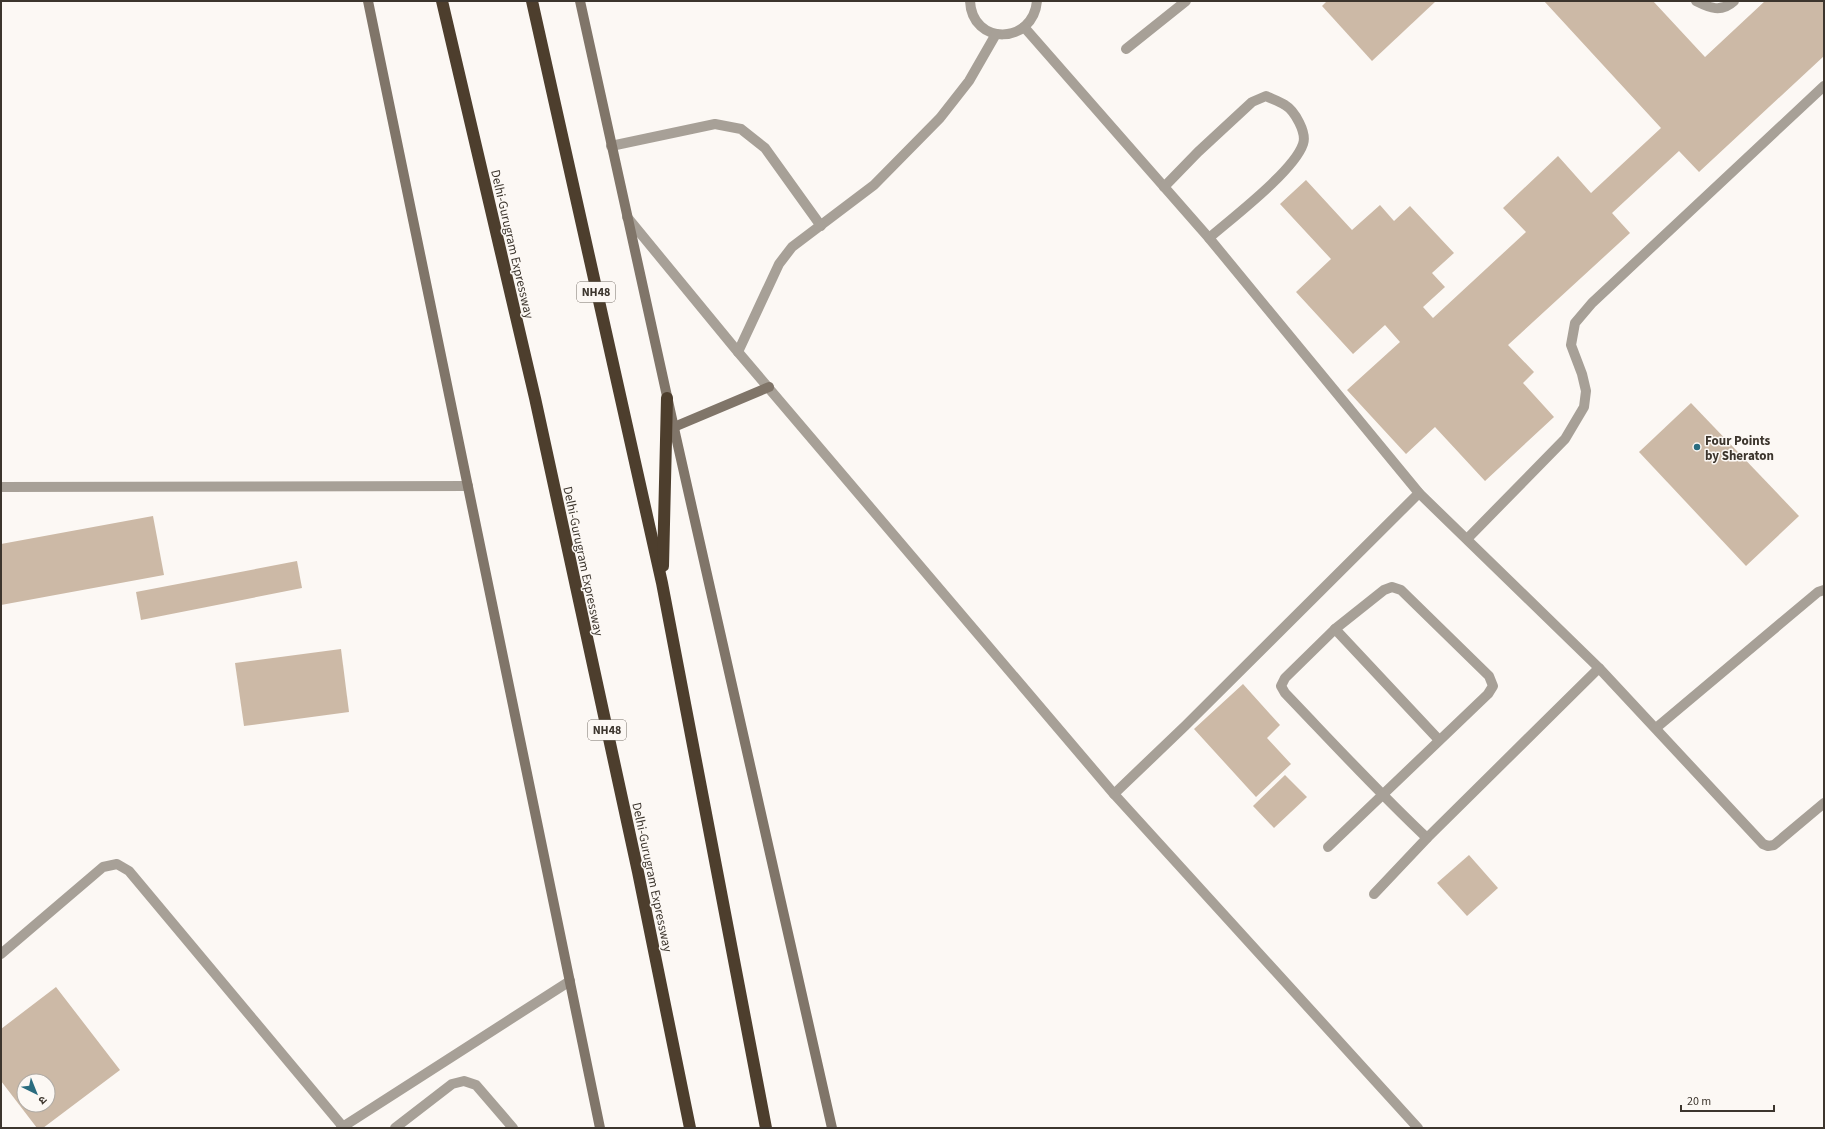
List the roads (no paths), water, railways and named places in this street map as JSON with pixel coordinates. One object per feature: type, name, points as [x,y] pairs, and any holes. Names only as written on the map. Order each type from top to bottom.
[{"type":"highway","name":"Delhi-Gurugram Expressway","points":[[442,1],[535,398],[638,872],[690,1128]]},
{"type":"highway","name":"NH48","points":[[532,1],[662,583],[766,1128]]},
{"type":"highway","points":[[662,583],[667,398]]},
{"type":"main road","points":[[368,1],[600,1128]]},
{"type":"main road","points":[[580,1],[667,398],[832,1128]]},
{"type":"main road","points":[[674,427],[768,387]]},
{"type":"street","points":[[970,1],[974,18],[981,27],[996,34],[1011,34],[1020,30],[1029,23],[1035,13],[1037,1]]},
{"type":"street","points":[[1126,48],[1186,1]]},
{"type":"street","points":[[1696,1],[1714,9],[1730,6],[1734,1]]},
{"type":"street","points":[[1024,27],[1208,238],[1419,493],[1599,668],[1763,844],[1768,846],[1774,845],[1824,803]]},
{"type":"street","points":[[738,352],[779,264],[792,247],[874,185],[940,118],[969,81],[996,34]]},
{"type":"street","points":[[1467,539],[1565,439],[1584,407],[1586,391],[1582,374],[1571,345],[1575,323],[1592,303],[1824,86]]},
{"type":"street","points":[[1164,187],[1198,152],[1252,102],[1266,96],[1286,106],[1304,133],[1303,144],[1288,169],[1208,238]]},
{"type":"street","points":[[611,146],[714,124],[741,129],[765,148],[821,226]]},
{"type":"street","points":[[627,217],[738,352],[1114,794],[1418,1128]]},
{"type":"street","points":[[1,487],[468,486]]},
{"type":"street","points":[[1114,794],[1185,726],[1419,493]]},
{"type":"street","points":[[1328,848],[1383,795],[1439,740],[1488,694],[1493,686],[1489,676],[1401,590],[1392,586],[1384,590],[1335,629],[1285,678],[1282,686],[1285,693],[1383,795],[1427,838]]},
{"type":"street","points":[[1656,728],[1818,592],[1824,590]]},
{"type":"street","points":[[1335,629],[1439,740]]},
{"type":"street","points":[[1374,894],[1427,838],[1599,668]]},
{"type":"street","points":[[1,954],[103,867],[117,864],[129,871],[342,1127],[570,981]]},
{"type":"street","points":[[395,1128],[452,1084],[464,1081],[476,1085],[513,1128]]},
{"type":"place","name":"Four Points by Sheraton","points":[[1697,447]]}]
